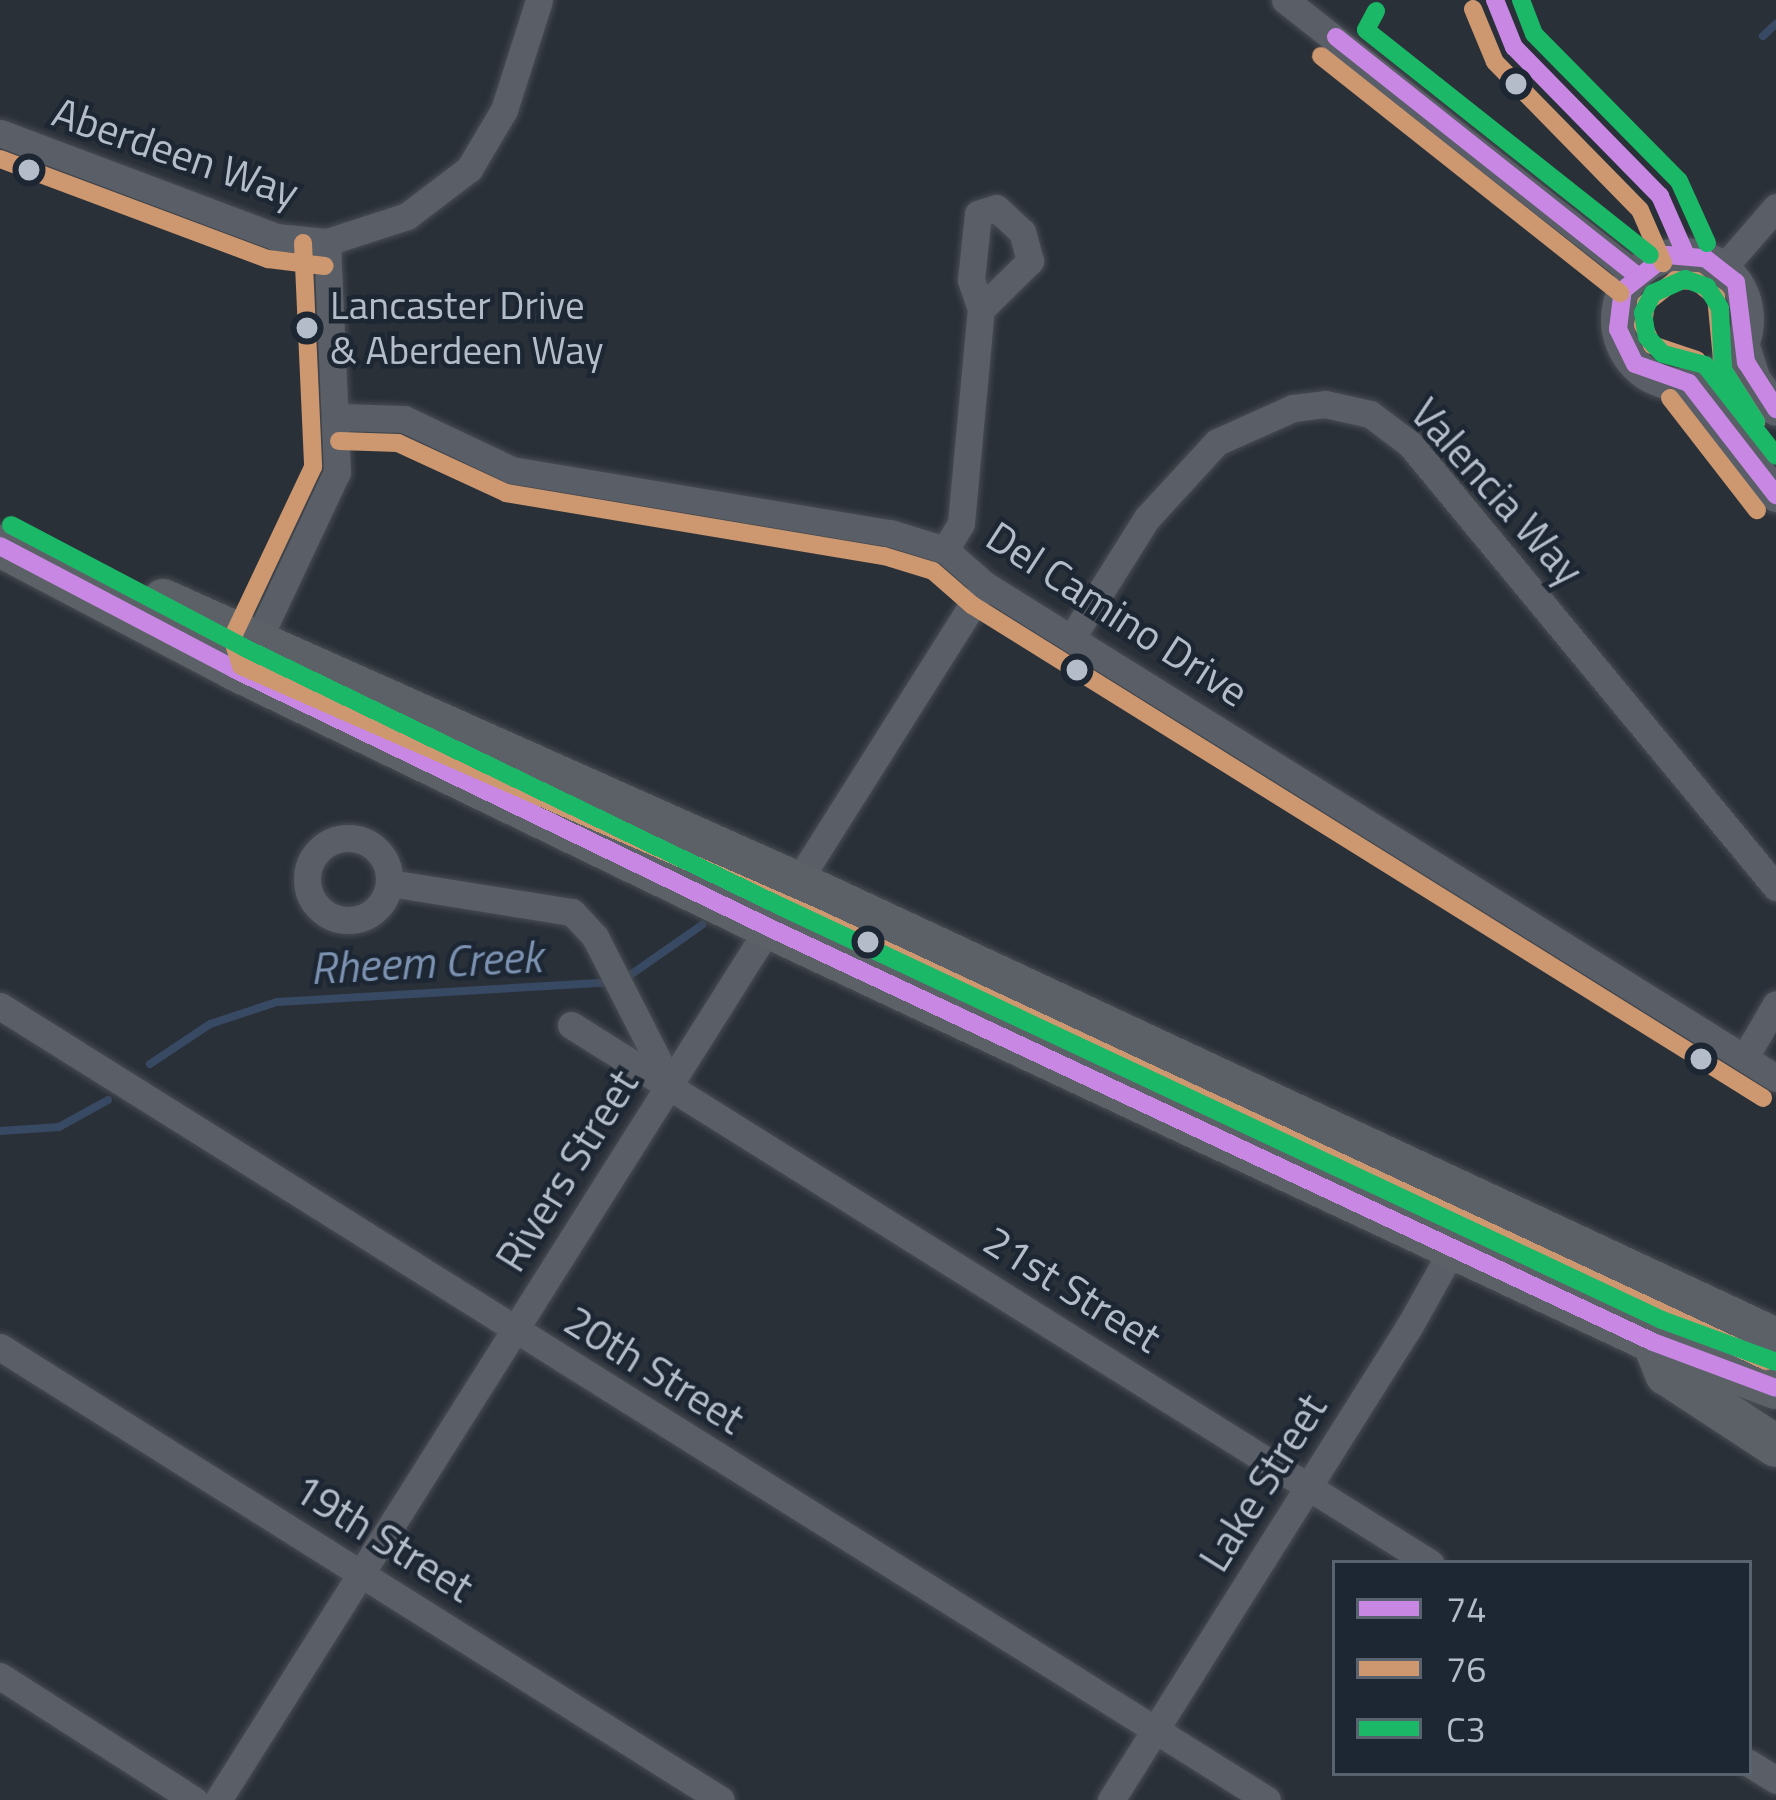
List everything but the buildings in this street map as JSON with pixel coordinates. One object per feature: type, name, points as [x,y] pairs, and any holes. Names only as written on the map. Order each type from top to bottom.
[{"type":"main road","points":[[0,517],[255,646],[797,883],[1776,1339]]},
{"type":"main road","points":[[0,546],[234,669],[770,928],[1653,1342],[1776,1388]]},
{"type":"main road","points":[[1653,1342],[1666,1374],[1776,1446]]},
{"type":"street","points":[[255,646],[337,472],[340,417],[327,242],[406,217],[469,169],[504,110],[539,0]]},
{"type":"street","points":[[1285,0],[1635,274]]},
{"type":"street","name":"Aberdeen Way","points":[[0,134],[276,236],[327,242]]},
{"type":"street","points":[[1723,268],[1776,207]]},
{"type":"street","points":[[1742,343],[1716,374],[1689,383],[1651,376],[1624,348],[1618,309],[1635,274],[1685,254],[1723,268],[1744,301],[1742,343],[1754,380],[1776,409]]},
{"type":"street","points":[[945,550],[961,523],[982,309]]},
{"type":"street","points":[[1689,383],[1776,495]]},
{"type":"street","name":"Valencia Way","points":[[1071,639],[1147,518],[1217,442],[1274,413],[1348,406],[1410,444],[1776,887]]},
{"type":"street","name":"Del Camino Drive","points":[[340,417],[404,419],[512,470],[890,533],[945,550],[985,585],[1776,1078]]},
{"type":"street","name":"Rivers Street","points":[[218,1800],[985,585]]},
{"type":"street","name":"21st Street","points":[[390,883],[532,901],[572,912],[595,938],[670,1084]]},
{"type":"street","points":[[1745,1058],[1776,1004]]},
{"type":"street","name":"20th Street","points":[[0,1006],[1267,1800]]},
{"type":"street","name":"21st Street","points":[[571,1025],[1425,1560]]},
{"type":"street","name":"Lake Street","points":[[1111,1800],[1309,1486],[1478,1204]]},
{"type":"street","name":"19th Street","points":[[0,1347],[721,1800]]},
{"type":"street","points":[[0,1676],[194,1800]]},
{"type":"waterway","name":"Rheem Creek","points":[[1763,36],[1776,24]]},
{"type":"waterway","name":"Rheem Creek","points":[[626,978],[702,925]]},
{"type":"waterway","name":"Rheem Creek","points":[[150,1064],[210,1024],[277,1002],[611,982]]},
{"type":"waterway","name":"Rheem Creek","points":[[0,1131],[59,1127],[108,1100]]},
{"type":"transit line","name":"74","points":[[1495,0],[1514,47],[1660,196],[1685,253]]},
{"type":"transit line","name":"C3","points":[[1521,0],[1534,34],[1679,181],[1707,243]]},
{"type":"transit line","name":"76","points":[[1473,9],[1495,62],[1640,210],[1663,263]]},
{"type":"transit line","name":"C3","points":[[1376,11],[1366,30],[1650,255]]},
{"type":"transit line","name":"74","points":[[1336,37],[1635,274]]},
{"type":"transit line","name":"76","points":[[1321,56],[1620,293]]},
{"type":"transit line","name":"76","points":[[0,159],[268,259],[325,266]]},
{"type":"transit line","name":"76","points":[[303,243],[313,467],[232,638],[241,666],[812,916],[1766,1361]]},
{"type":"transit line","name":"74","points":[[1689,383],[1635,364],[1618,329],[1623,290],[1667,255],[1705,258],[1736,282],[1746,362],[1776,409]]},
{"type":"transit line","name":"C3","points":[[1756,422],[1723,370],[1720,308],[1707,287],[1685,279],[1653,293],[1643,313],[1647,337],[1663,354],[1705,365],[1776,456]]},
{"type":"transit line","name":"76","points":[[1697,360],[1652,345],[1643,325],[1646,303],[1675,280],[1696,281],[1716,297],[1723,370],[1756,422]]},
{"type":"transit line","name":"74","points":[[1689,383],[1776,495]]},
{"type":"transit line","name":"76","points":[[1670,398],[1757,510]]},
{"type":"transit line","name":"76","points":[[339,441],[398,443],[506,493],[884,556],[933,571],[972,605],[1763,1098]]},
{"type":"transit line","name":"C3","points":[[11,525],[245,648],[780,906],[1662,1320],[1776,1362]]},
{"type":"transit line","name":"74","points":[[0,546],[234,669],[770,928],[1653,1342],[1776,1388]]},
{"type":"place","name":"Lancaster Drive & Aberdeen Way","points":[[307,328]]}]
